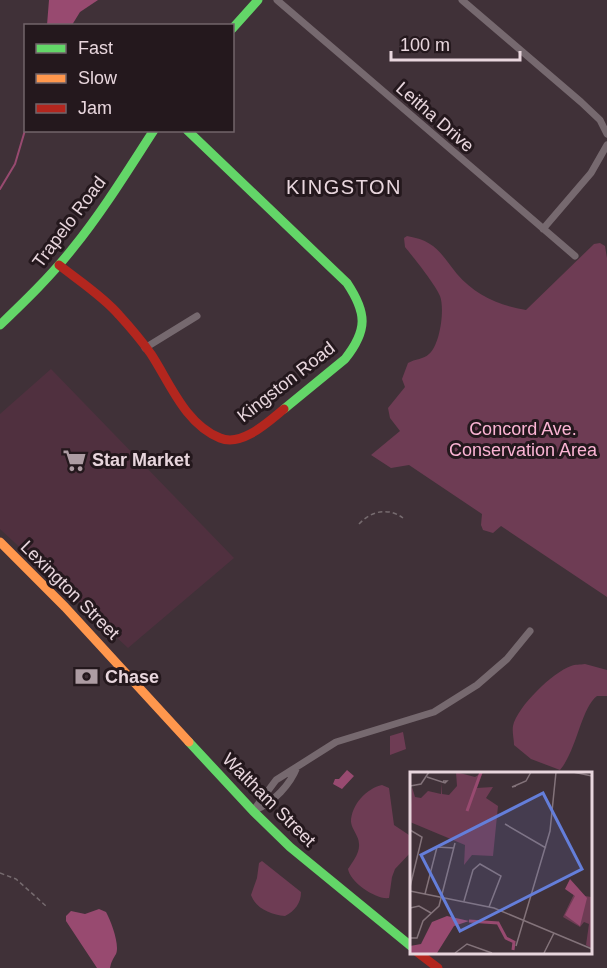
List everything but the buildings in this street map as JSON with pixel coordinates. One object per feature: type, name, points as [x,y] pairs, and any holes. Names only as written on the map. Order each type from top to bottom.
[{"type":"main road","points":[[234,27],[258,0]]},
{"type":"main road","name":"Trapelo Road","points":[[0,325],[59,265],[95,219],[153,132]]},
{"type":"main road","name":"Kingston Road","points":[[59,265],[117,312],[145,348],[183,406],[197,423],[220,439],[242,438],[256,432],[345,359],[358,345],[362,333],[362,309],[357,296],[347,283],[189,132]]},
{"type":"main road","name":"Lexington Street","points":[[0,542],[54,594],[117,661]]},
{"type":"main road","name":"Waltham Street","points":[[117,661],[253,811],[292,849],[410,945]]},
{"type":"main road","points":[[419,953],[438,968]]},
{"type":"street","name":"Leitha Drive","points":[[277,0],[575,256]]},
{"type":"street","points":[[462,0],[581,102],[600,120],[607,134]]},
{"type":"street","points":[[543,229],[591,173],[607,145]]},
{"type":"street","points":[[145,348],[197,316]]},
{"type":"street","points":[[253,811],[276,780],[336,742],[434,712],[477,685],[507,658],[530,631]]},
{"type":"street","points":[[253,811],[267,805],[292,779],[297,766]]},
{"type":"path","points":[[359,524],[374,513],[392,512],[403,518]]},
{"type":"path","points":[[0,873],[16,879],[46,906]]},
{"type":"shaded area","points":[[49,0],[98,0],[80,12],[73,24],[47,24]]},
{"type":"shaded area","points":[[51,369],[234,558],[128,648],[0,529],[0,414]]},
{"type":"shaded area","points":[[347,770],[354,776],[342,789],[333,784],[335,779],[339,779]]},
{"type":"shaded area","points":[[99,909],[106,912],[116,939],[117,950],[110,968],[97,968],[66,921],[66,916],[71,911],[85,914]]},
{"type":"green space","name":"Concord Ave. Conservation Area","points":[[407,236],[431,245],[464,281],[480,294],[507,306],[526,310],[594,244],[600,243],[605,246],[607,258],[607,597],[501,526],[493,533],[483,530],[482,514],[409,465],[391,468],[371,455],[400,431],[390,418],[388,408],[405,387],[402,379],[408,363],[429,354],[436,343],[440,326],[442,309],[440,296],[405,247],[404,238]]},
{"type":"green space","points":[[585,664],[607,670],[607,696],[597,696],[592,702],[571,752],[560,770],[531,759],[514,745],[513,726],[521,709],[555,675],[573,665]]},
{"type":"green space","points":[[403,732],[406,749],[390,755],[390,736]]},
{"type":"green space","points":[[382,785],[389,788],[394,825],[410,836],[410,853],[395,869],[389,898],[377,896],[364,889],[353,879],[348,869],[359,847],[359,841],[351,822],[354,809],[361,798]]},
{"type":"green space","points":[[262,861],[301,892],[297,906],[285,916],[265,910],[253,900],[251,895],[259,863]]},
{"type":"waterway","points":[[0,189],[15,164],[25,132]]},
{"type":"traffic: fast","points":[[234,27],[258,0]]},
{"type":"traffic: fast","points":[[0,325],[73,248],[105,205],[153,132]]},
{"type":"traffic: fast","points":[[189,132],[347,283],[358,303],[362,321],[361,330],[353,349],[345,359],[284,409]]},
{"type":"traffic: fast","points":[[189,742],[290,847],[410,945]]},
{"type":"traffic: slow","points":[[0,542],[65,607],[189,742]]},
{"type":"traffic: jam","points":[[59,265],[113,308],[151,354],[188,413],[208,432],[228,440],[237,439],[254,432],[284,409]]},
{"type":"traffic: jam","points":[[418,953],[438,968]]},
{"type":"place","name":"Star Market","points":[[74,460]]},
{"type":"place","name":"Chase","points":[[87,677]]},
{"type":"district","name":"KINGSTON","points":[[344,187]]}]
